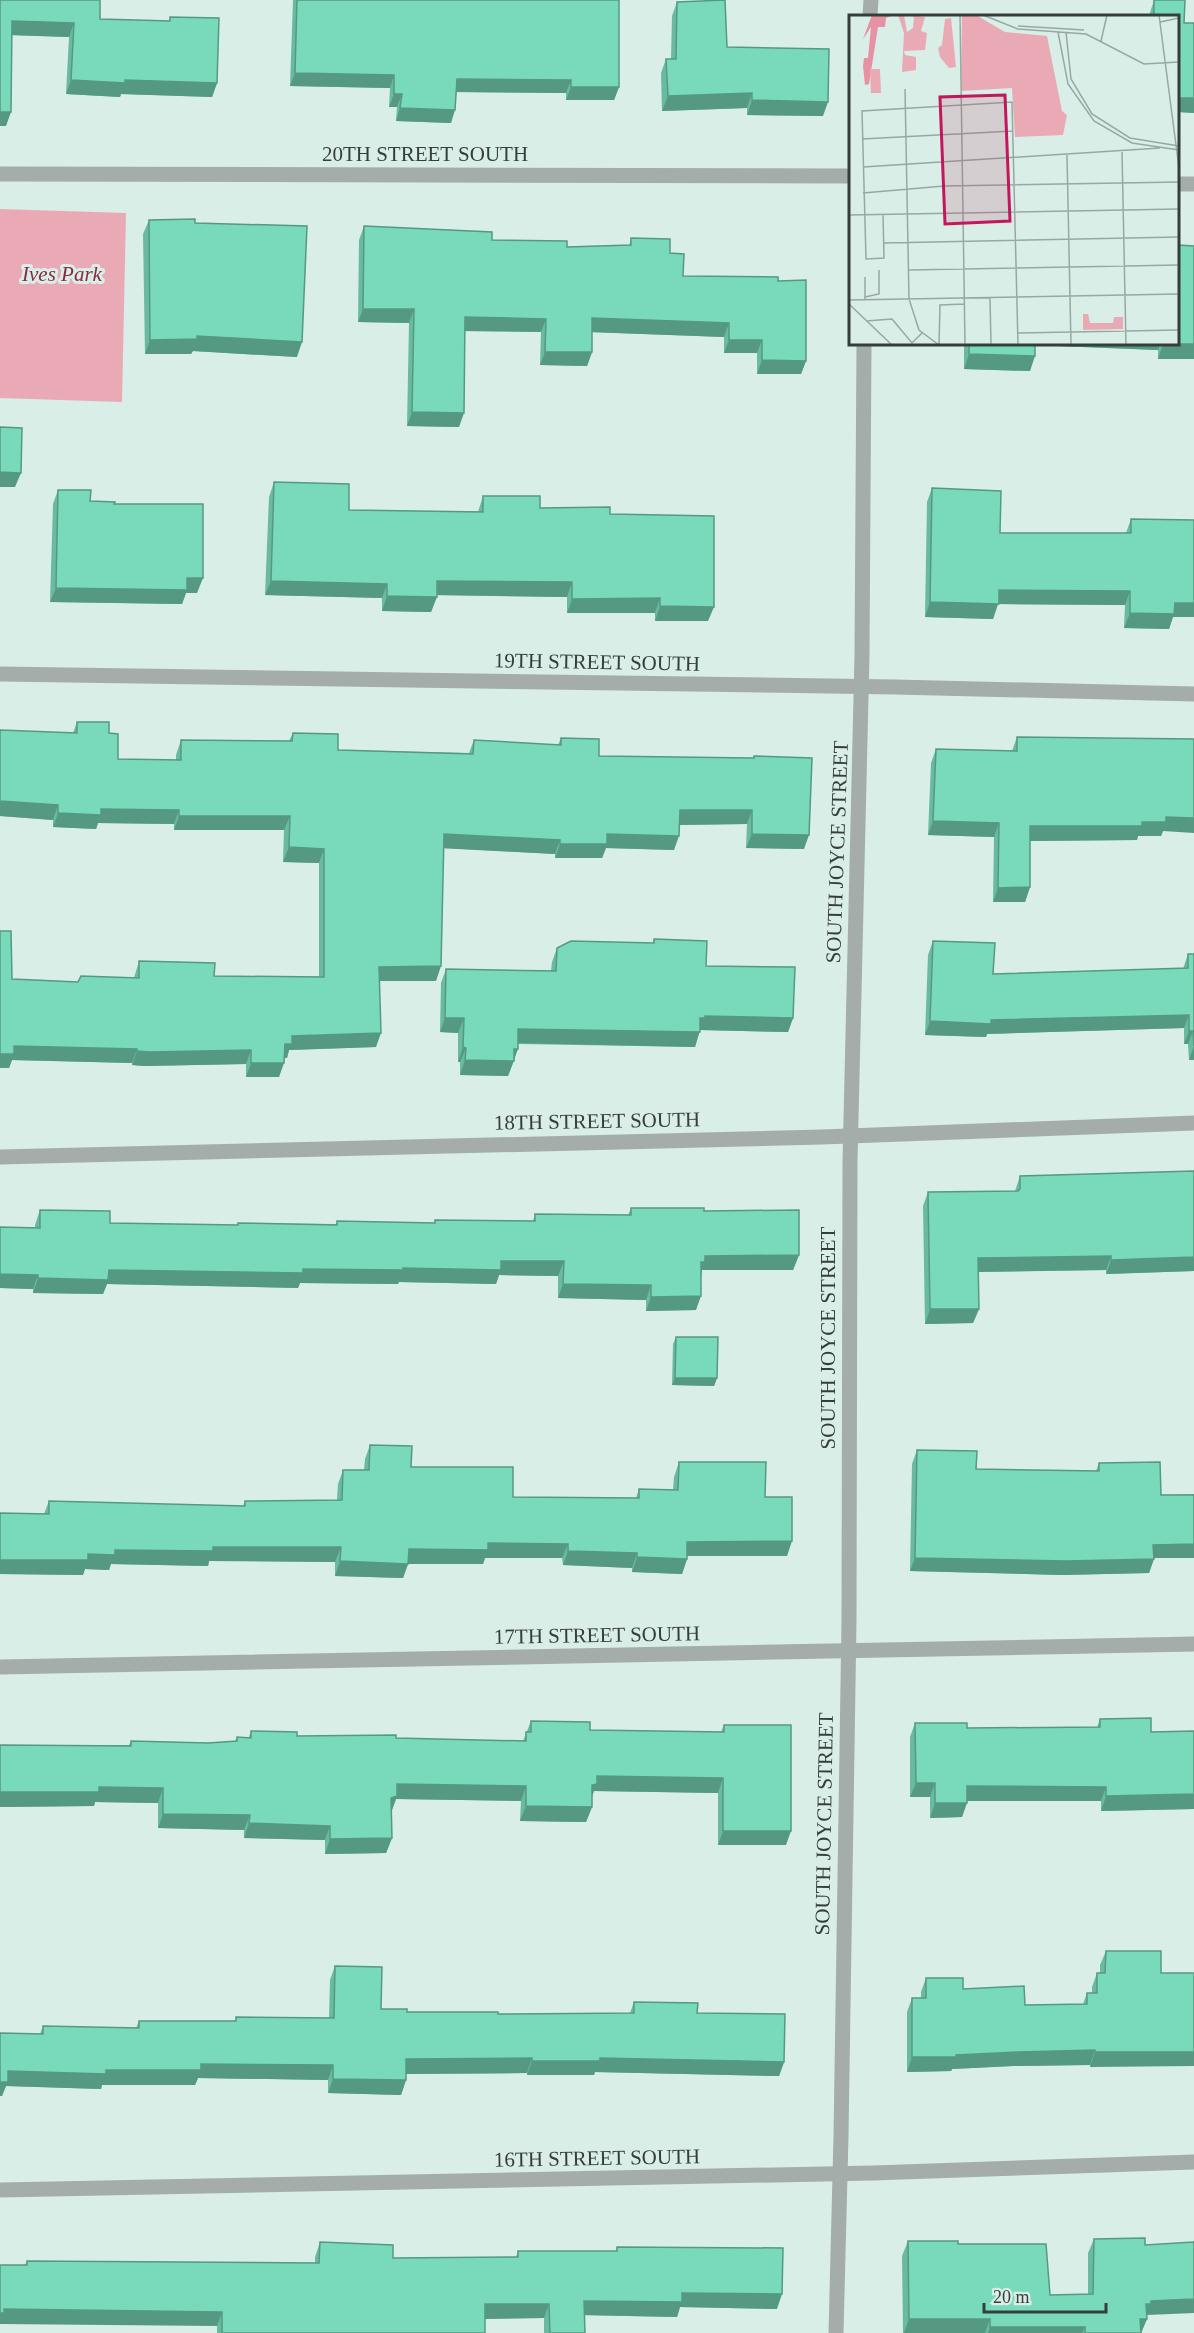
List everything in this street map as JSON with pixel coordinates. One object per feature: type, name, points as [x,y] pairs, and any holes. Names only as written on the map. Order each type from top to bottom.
[{"type":"street","points":[[870,15],[871,0]]},
{"type":"street","name":"20TH STREET SOUTH","points":[[0,174],[849,176]]},
{"type":"street","name":"SOUTH JOYCE STREET","points":[[836,2333],[848,1651],[850,1134],[862,687],[864,345]]},
{"type":"street","name":"19TH STREET SOUTH","points":[[0,674],[1194,694]]},
{"type":"street","name":"18TH STREET SOUTH","points":[[0,1157],[822,1137],[850,1134],[1194,1123]]},
{"type":"street","name":"17TH STREET SOUTH","points":[[0,1667],[1194,1644]]},
{"type":"street","name":"16TH STREET SOUTH","points":[[0,2190],[840,2173],[1194,2162]]},
{"type":"green space","name":"Ives Park","points":[[0,209],[126,213],[122,402],[0,398]]},
{"type":"building","points":[[0,0],[100,0],[100,19],[170,21],[170,17],[219,18],[217,83],[125,80],[125,83],[71,80],[74,23],[12,21],[11,112],[0,112]]},
{"type":"building","points":[[297,0],[619,0],[619,87],[571,87],[571,80],[457,79],[455,110],[400,108],[402,94],[394,94],[394,75],[295,73]]},
{"type":"building","points":[[725,0],[727,47],[829,49],[828,102],[752,100],[752,93],[668,96],[666,59],[676,59],[677,2]]},
{"type":"building","points":[[1154,0],[1185,0],[1184,23],[1194,23],[1194,98],[1179,98],[1179,15],[1154,15]]},
{"type":"building","points":[[195,219],[195,223],[307,226],[302,342],[197,336],[197,339],[150,340],[149,220]]},
{"type":"building","points":[[364,226],[492,232],[492,240],[567,241],[567,247],[631,245],[631,238],[670,239],[670,253],[684,254],[683,276],[778,277],[778,281],[806,280],[806,361],[762,360],[762,340],[729,340],[729,323],[592,318],[592,352],[545,352],[546,319],[465,317],[464,413],[412,412],[414,309],[363,309]]},
{"type":"building","points":[[1179,245],[1194,246],[1194,344],[1179,344]]},
{"type":"building","points":[[969,345],[1035,345],[1035,356],[969,354]]},
{"type":"building","points":[[0,427],[22,428],[21,473],[0,472]]},
{"type":"building","points":[[274,482],[349,484],[349,510],[483,512],[483,496],[540,496],[540,508],[610,507],[610,514],[714,516],[714,607],[660,606],[660,598],[572,599],[572,582],[437,581],[437,597],[387,596],[387,584],[271,581]]},
{"type":"building","points":[[932,488],[1001,491],[1000,533],[1131,533],[1131,519],[1194,520],[1194,603],[1175,603],[1174,614],[1130,613],[1130,591],[999,590],[999,604],[930,602]]},
{"type":"building","points":[[58,490],[91,490],[90,501],[115,502],[114,504],[203,504],[203,578],[187,578],[187,590],[56,588]]},
{"type":"building","points":[[77,722],[109,722],[109,733],[118,734],[118,759],[181,760],[181,740],[292,741],[293,733],[338,734],[338,750],[473,754],[474,740],[561,745],[561,738],[599,739],[599,756],[812,758],[809,835],[752,834],[752,810],[680,810],[679,836],[607,834],[607,844],[560,844],[560,840],[444,834],[441,966],[379,967],[381,1033],[292,1036],[292,1044],[285,1044],[284,1063],[251,1063],[251,1050],[150,1052],[137,1051],[137,1049],[14,1046],[14,1054],[0,1054],[0,931],[11,931],[12,979],[78,982],[81,976],[139,978],[139,961],[215,963],[214,976],[324,977],[324,849],[289,847],[290,816],[179,816],[179,810],[101,809],[101,815],[58,813],[58,805],[0,801],[0,730],[77,733]]},
{"type":"building","points":[[1017,737],[1194,739],[1194,818],[1166,817],[1166,822],[1142,822],[1142,826],[1030,826],[1030,887],[998,888],[999,823],[933,821],[936,749],[1017,751]]},
{"type":"building","points":[[654,939],[707,941],[706,966],[795,967],[793,1018],[705,1016],[705,1018],[700,1018],[700,1032],[518,1029],[518,1049],[514,1049],[514,1061],[465,1060],[464,1018],[445,1018],[446,969],[556,971],[557,948],[571,941],[654,943]]},
{"type":"building","points":[[933,941],[995,943],[993,974],[1188,968],[1188,954],[1194,954],[1194,1046],[1193,1031],[1189,1031],[1189,1015],[991,1020],[991,1024],[930,1021]]},
{"type":"building","points":[[1194,1171],[1194,1257],[1111,1260],[1111,1256],[978,1258],[979,1309],[930,1309],[928,1192],[1018,1191],[1020,1176]]},
{"type":"building","points":[[631,1208],[704,1208],[704,1211],[799,1210],[799,1255],[705,1256],[705,1262],[701,1262],[701,1296],[651,1297],[651,1285],[563,1284],[564,1261],[501,1261],[501,1270],[303,1269],[303,1273],[109,1270],[108,1280],[38,1278],[38,1275],[0,1274],[0,1227],[40,1228],[40,1210],[110,1211],[110,1223],[337,1225],[337,1221],[435,1223],[435,1220],[535,1221],[535,1214],[631,1215]]},
{"type":"building","points":[[676,1337],[718,1337],[717,1378],[675,1378]]},
{"type":"building","points":[[370,1445],[412,1446],[411,1467],[513,1467],[513,1497],[639,1498],[639,1489],[678,1490],[679,1462],[766,1462],[765,1497],[792,1497],[792,1541],[687,1542],[687,1559],[637,1557],[637,1553],[568,1551],[568,1544],[488,1543],[488,1550],[409,1549],[408,1564],[340,1561],[341,1547],[213,1547],[213,1551],[115,1550],[115,1555],[88,1554],[88,1560],[0,1560],[0,1513],[49,1514],[49,1501],[245,1506],[245,1501],[342,1500],[343,1470],[369,1470]]},
{"type":"building","points":[[917,1450],[977,1451],[976,1469],[1099,1471],[1099,1463],[1160,1462],[1161,1495],[1194,1495],[1194,1544],[1153,1545],[1154,1559],[1067,1561],[915,1558]]},
{"type":"building","points":[[1151,1718],[1151,1732],[1194,1731],[1194,1794],[1106,1796],[1106,1787],[967,1786],[967,1803],[935,1803],[935,1783],[916,1783],[915,1723],[967,1723],[967,1728],[1100,1727],[1100,1719]]},
{"type":"building","points":[[531,1721],[590,1722],[590,1730],[724,1732],[724,1725],[791,1725],[791,1831],[723,1831],[723,1778],[597,1776],[597,1784],[592,1785],[592,1807],[526,1806],[526,1786],[397,1784],[397,1796],[391,1798],[392,1838],[330,1839],[330,1826],[249,1823],[250,1815],[163,1814],[163,1788],[99,1787],[99,1792],[0,1792],[0,1745],[131,1746],[131,1741],[208,1743],[237,1741],[237,1737],[251,1738],[251,1731],[297,1732],[297,1736],[396,1735],[396,1738],[526,1741],[526,1732],[531,1732]]},
{"type":"building","points":[[1106,1951],[1161,1951],[1161,1973],[1194,1973],[1194,2052],[1095,2052],[1095,2050],[912,2057],[912,1998],[926,1998],[926,1978],[963,1978],[963,1989],[1024,1986],[1025,2005],[1087,2004],[1087,1993],[1097,1993],[1097,1973],[1105,1973]]},
{"type":"building","points":[[335,1966],[382,1967],[381,2009],[407,2009],[407,2012],[634,2013],[634,2002],[698,2003],[697,2013],[785,2014],[784,2062],[600,2058],[600,2061],[532,2061],[532,2058],[406,2059],[406,2080],[333,2079],[333,2065],[201,2064],[201,2070],[106,2070],[106,2074],[8,2071],[8,2082],[0,2082],[0,2033],[43,2034],[43,2026],[139,2028],[139,2021],[236,2021],[236,2017],[334,2018]]},
{"type":"building","points":[[1145,2238],[1145,2245],[1194,2242],[1194,2299],[1151,2301],[1151,2304],[1146,2304],[1147,2319],[1140,2319],[1141,2333],[1085,2333],[1085,2327],[990,2327],[990,2319],[909,2319],[908,2241],[958,2241],[958,2244],[1046,2244],[1050,2295],[1093,2294],[1094,2239]]},
{"type":"building","points":[[320,2242],[393,2245],[393,2258],[518,2257],[518,2251],[617,2251],[617,2247],[783,2248],[782,2294],[682,2293],[682,2302],[584,2301],[585,2333],[550,2333],[549,2304],[485,2304],[485,2333],[222,2333],[222,2312],[4,2309],[4,2313],[0,2313],[0,2265],[27,2265],[27,2261],[319,2263]]}]
